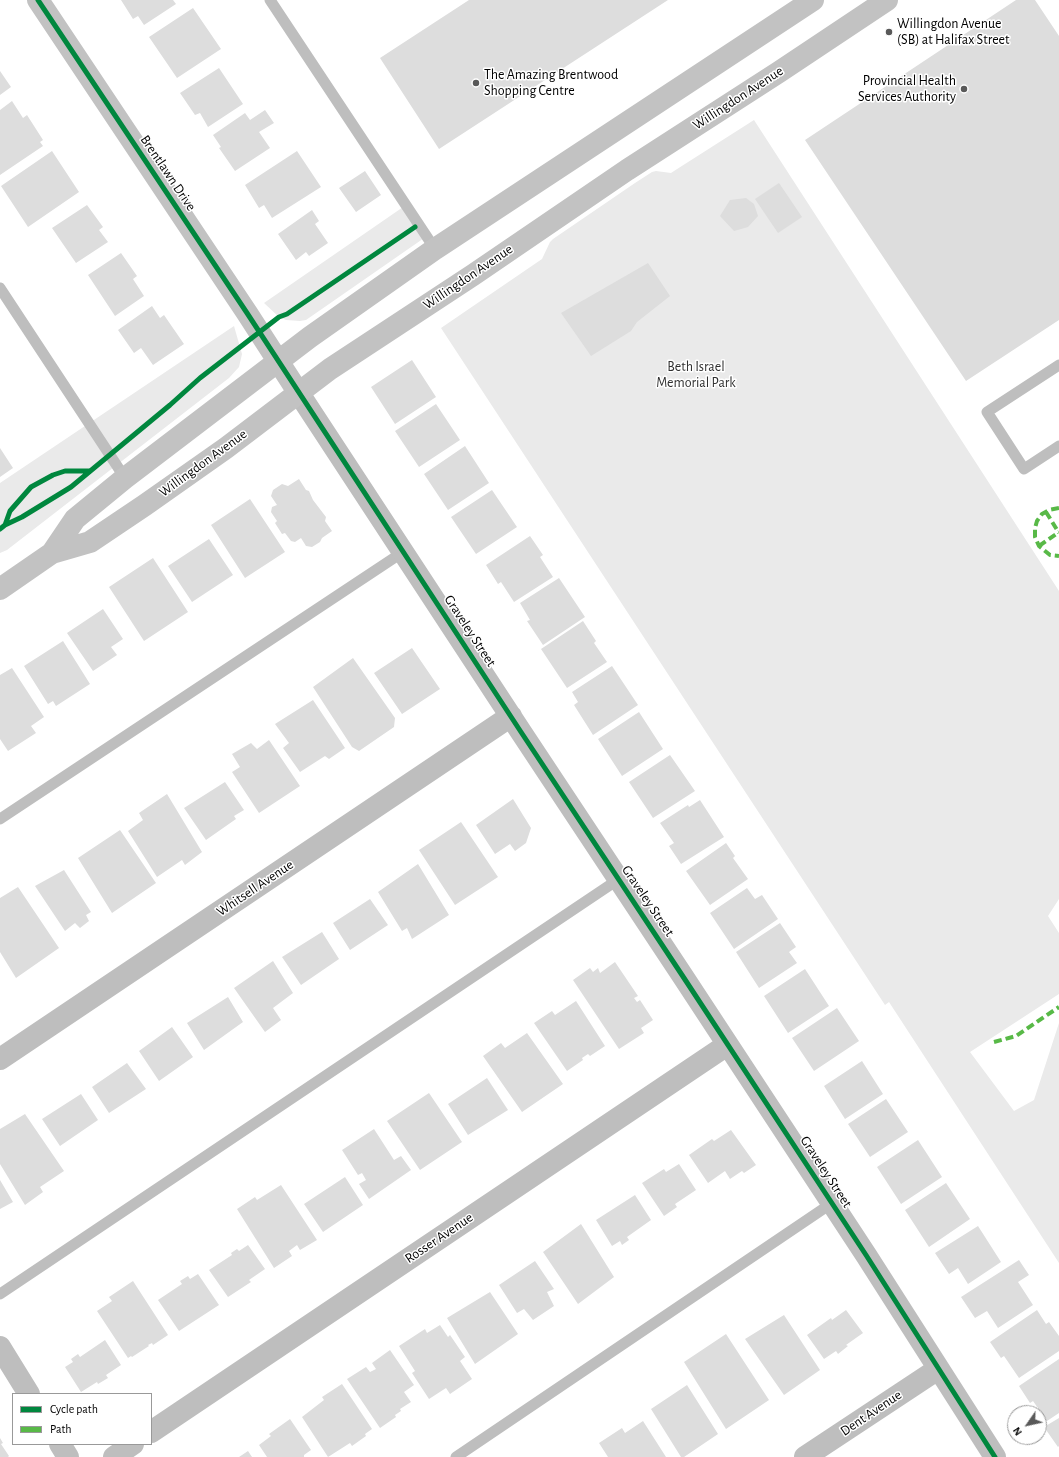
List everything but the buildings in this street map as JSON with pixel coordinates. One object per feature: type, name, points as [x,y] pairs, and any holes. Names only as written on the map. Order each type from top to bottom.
[{"type":"main road","name":"Brentlawn Drive","points":[[38,0],[278,361]]},
{"type":"main road","name":"Willingdon Avenue","points":[[52,553],[75,519],[125,478],[278,361],[435,249],[813,0]]},
{"type":"main road","name":"Willingdon Avenue","points":[[0,589],[52,553],[90,542],[226,448],[330,369],[627,170],[887,0]]},
{"type":"main road","name":"Graveley Street","points":[[278,361],[298,392]]},
{"type":"street","name":"Graveley Street","points":[[298,392],[832,1203],[995,1457]]},
{"type":"street","name":"Whitsell Avenue","points":[[0,1059],[511,716]]},
{"type":"street","name":"Rosser Avenue","points":[[152,1431],[727,1045]]},
{"type":"street","points":[[0,1347],[28,1393]]},
{"type":"street","name":"Dent Avenue","points":[[805,1457],[938,1369]]},
{"type":"street","points":[[61,1445],[68,1457]]},
{"type":"street","points":[[114,1457],[132,1445]]},
{"type":"lane","points":[[270,0],[435,249]]},
{"type":"lane","points":[[0,288],[125,478]]},
{"type":"lane","points":[[1059,365],[987,412],[1024,469],[1059,446]]},
{"type":"lane","points":[[0,819],[404,552]]},
{"type":"lane","points":[[0,1294],[619,879]]},
{"type":"lane","points":[[456,1457],[832,1203]]},
{"type":"green space","name":"Beth Israel Memorial Park","points":[[754,120],[1059,591],[1059,899],[1048,916],[1059,933],[1059,994],[970,1052],[1014,1111],[1034,1100],[1059,1023],[1059,1263],[889,1002],[885,1005],[441,328],[542,259],[553,239],[635,183],[652,172],[656,171],[671,173]]},
{"type":"green space","points":[[406,205],[427,236],[306,320],[286,320],[279,317],[264,303]]},
{"type":"green space","points":[[234,326],[242,354],[239,367],[229,378],[7,550],[0,553],[0,483]]},
{"type":"marked path","points":[[1059,508],[1049,510],[1042,514],[1037,521],[1035,528],[1035,537],[1039,546],[1050,555],[1059,556]]},
{"type":"marked path","points":[[1046,512],[1059,533]]},
{"type":"marked path","points":[[1039,546],[1059,532]]},
{"type":"marked path","points":[[994,1042],[1016,1036],[1059,1007]]},
{"type":"cycle path","points":[[38,0],[247,313],[866,1255],[995,1457]]},
{"type":"cycle path","points":[[0,529],[71,487],[170,405],[200,378],[279,317],[287,314],[415,227]]},
{"type":"cycle path","points":[[5,525],[10,511],[31,487],[53,475],[65,471],[89,471]]},
{"type":"place","name":"Willingdon Avenue (SB) at Halifax Street","points":[[889,32]]},
{"type":"place","name":"The Amazing Brentwood Shopping Centre","points":[[476,83]]},
{"type":"place","name":"Provincial Health Services Authority","points":[[964,89]]}]
